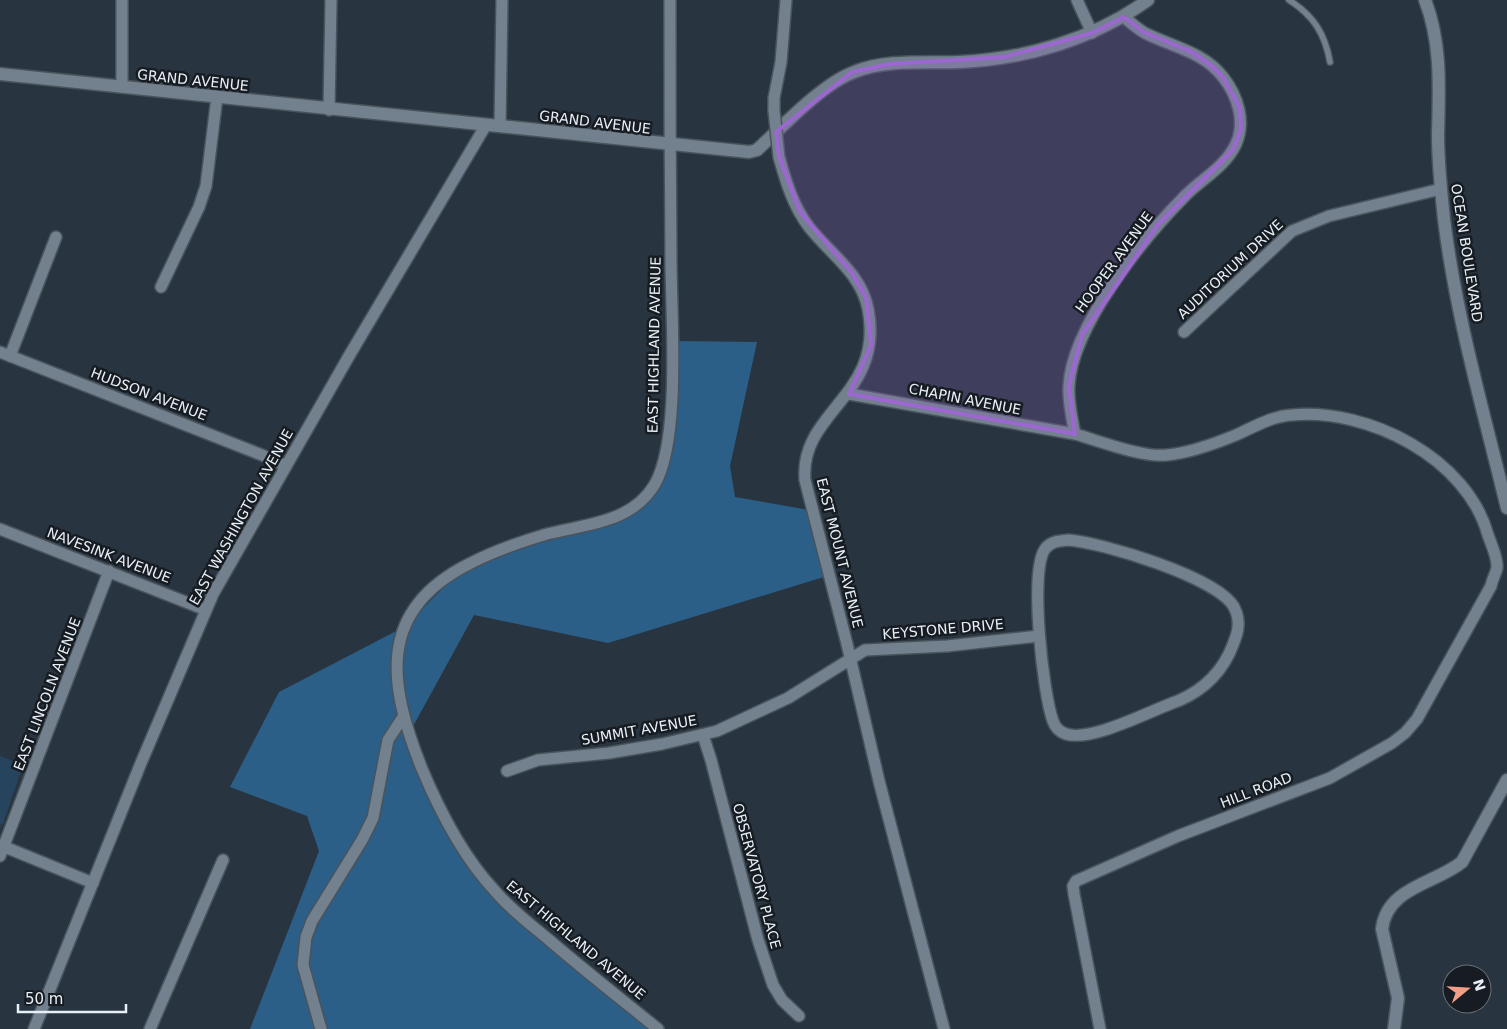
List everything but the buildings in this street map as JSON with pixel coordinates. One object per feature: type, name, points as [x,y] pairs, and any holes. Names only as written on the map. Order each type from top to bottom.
[{"type":"street","points":[[122,0],[122,87]]},
{"type":"street","points":[[329,110],[331,0]]},
{"type":"street","points":[[500,126],[502,0]]},
{"type":"street","name":"EAST HIGHLAND AVENUE","points":[[658,1029],[523,919],[496,893],[477,870],[434,797],[404,717],[396,675],[398,650],[409,616],[428,592],[468,564],[508,546],[548,534],[602,522],[628,511],[644,499],[660,473],[666,456],[670,428],[671,383],[670,0]]},
{"type":"street","name":"EAST MOUNT AVENUE","points":[[786,0],[781,62],[774,98],[778,157],[790,195],[800,212],[810,227],[851,272],[866,298],[871,332],[870,345],[863,369],[849,394],[809,445],[804,470],[879,781],[944,1029]]},
{"type":"street","points":[[1077,0],[1092,33]]},
{"type":"street","name":"GRAND AVENUE","points":[[0,74],[329,110],[500,126],[670,146],[749,152],[757,150],[833,84],[862,68],[890,64],[962,62],[1004,57],[1048,47],[1092,33],[1124,17],[1148,0]]},
{"type":"street","name":"OCEAN BOULEVARD","points":[[1425,0],[1435,31],[1438,50],[1441,189],[1455,288],[1507,508]]},
{"type":"street","name":"HOOPER AVENUE","points":[[1075,434],[1068,386],[1072,362],[1082,335],[1112,287],[1158,225],[1187,194],[1224,161],[1237,143],[1240,129],[1240,108],[1233,92],[1212,66],[1192,52],[1144,32],[1124,17]]},
{"type":"street","points":[[161,287],[199,207],[206,186],[217,97]]},
{"type":"street","name":"EAST WASHINGTON AVENUE","points":[[34,1029],[206,610],[233,558],[286,466],[486,125]]},
{"type":"street","name":"AUDITORIUM DRIVE","points":[[1184,332],[1292,231],[1329,216],[1441,189]]},
{"type":"street","points":[[5,354],[56,237]]},
{"type":"street","name":"HUDSON AVENUE","points":[[5,354],[286,466]]},
{"type":"street","name":"CHAPIN AVENUE","points":[[849,394],[1075,434]]},
{"type":"street","name":"HILL ROAD","points":[[1075,434],[1150,454],[1166,456],[1210,445],[1266,421],[1283,416],[1300,414],[1362,421],[1382,428],[1414,446],[1442,467],[1467,492],[1481,512],[1497,567],[1490,586],[1417,719],[1405,733],[1392,743],[1330,778],[1178,836],[1076,881],[1073,886],[1074,894],[1100,1029]]},
{"type":"street","name":"NAVESINK AVENUE","points":[[0,529],[206,610]]},
{"type":"street","points":[[1068,540],[1100,544],[1162,566],[1213,588],[1222,593],[1234,607],[1238,627],[1237,636],[1227,658],[1201,690],[1186,698],[1096,732],[1076,736],[1060,730],[1053,723],[1048,703],[1040,636],[1041,560],[1044,551],[1054,541],[1068,540]]},
{"type":"street","name":"EAST LINCOLN AVENUE","points":[[1,849],[109,571]]},
{"type":"street","name":"KEYSTONE DRIVE","points":[[850,658],[865,650],[947,646],[1040,636]]},
{"type":"street","name":"SUMMIT AVENUE","points":[[506,771],[538,760],[609,753],[717,731],[780,702],[850,658]]},
{"type":"street","points":[[321,1029],[303,965],[306,937],[312,921],[362,840],[373,818],[388,740],[404,717]]},
{"type":"street","name":"OBSERVATORY PLACE","points":[[702,735],[711,760],[758,940],[770,976],[782,1000],[799,1016]]},
{"type":"street","points":[[1394,1029],[1398,998],[1382,929],[1384,919],[1394,901],[1404,893],[1452,870],[1462,862],[1507,780]]},
{"type":"street","points":[[1,849],[93,883]]},
{"type":"street","points":[[150,1029],[223,860]]},
{"type":"lane","points":[[1290,0],[1299,6],[1318,26],[1326,40],[1330,62]]},
{"type":"highlighted area","points":[[1124,17],[1144,32],[1192,52],[1212,66],[1223,77],[1240,108],[1241,129],[1233,150],[1158,225],[1082,335],[1069,386],[1075,434],[849,394],[871,345],[866,298],[851,272],[800,212],[779,157],[776,132],[852,72],[890,64],[1004,57],[1092,33]]},
{"type":"shaded area","points":[[674,341],[757,342],[730,466],[735,497],[809,510],[827,576],[608,643],[474,615],[405,741],[492,887],[665,1029],[250,1029],[319,851],[307,816],[230,787],[279,692],[404,627],[466,565],[639,502],[671,447]]},
{"type":"shaded area","points":[[0,756],[23,765],[3,824],[0,825]]}]
